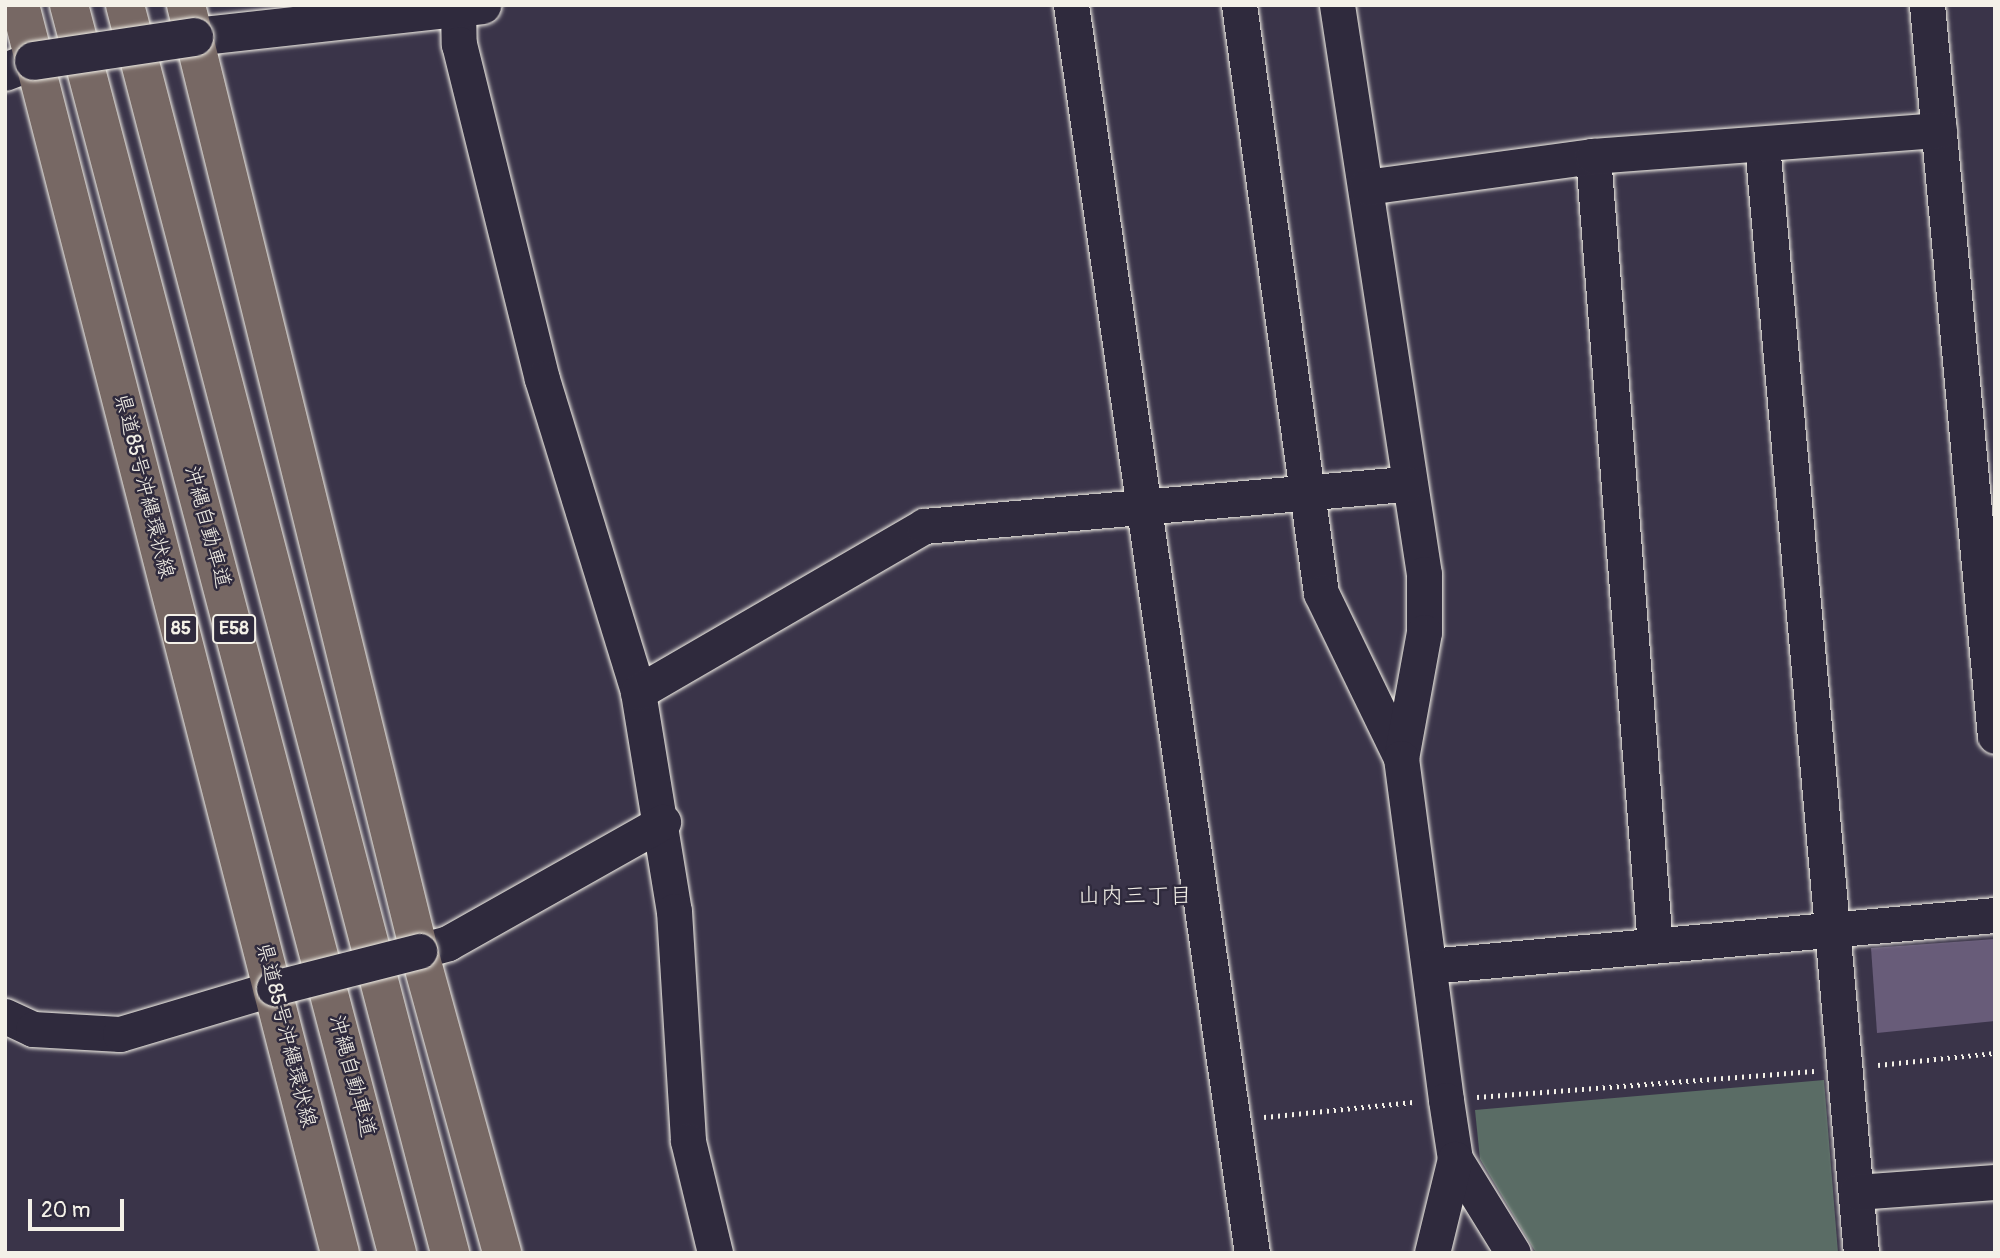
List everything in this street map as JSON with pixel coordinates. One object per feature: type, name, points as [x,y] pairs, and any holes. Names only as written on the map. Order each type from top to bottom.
[{"type":"main road","name":"県道85号沖縄環状線","points":[[20,5],[20,66],[274,988],[340,1253]]},
{"type":"main road","name":"沖縄自動車道","points":[[69,5],[397,1253]]},
{"type":"main road","name":"E58","points":[[125,5],[450,1253]]},
{"type":"main road","points":[[190,21],[419,951],[502,1253]]},
{"type":"street","points":[[1071,5],[1252,1253]]},
{"type":"street","points":[[1240,5],[1307,494],[1328,616],[1401,758]]},
{"type":"street","points":[[1337,5],[1366,187],[1405,484],[1425,606],[1401,758],[1455,1159],[1432,1253]]},
{"type":"street","points":[[1927,5],[1939,130],[1981,433],[1995,736]]},
{"type":"street","points":[[20,66],[190,21],[466,6],[459,44],[542,379],[638,691],[663,821],[688,1141],[715,1253]]},
{"type":"street","points":[[1366,187],[1593,156],[1939,130]]},
{"type":"street","points":[[1762,144],[1861,1253]]},
{"type":"street","points":[[1593,156],[1655,946]]},
{"type":"street","points":[[638,691],[924,526],[1405,484]]},
{"type":"street","points":[[5,1016],[33,1029],[120,1034],[274,988],[448,943],[663,821]]},
{"type":"street","points":[[1430,966],[1995,915]]},
{"type":"street","points":[[1455,1159],[1513,1253]]},
{"type":"street","points":[[1856,1192],[1995,1182]]},
{"type":"path","points":[[1232,1120],[1446,1100],[1845,1069],[1995,1053]]},
{"type":"green space","points":[[1824,1080],[1838,1253],[1536,1253],[1480,1159],[1475,1110]]},
{"type":"building","points":[[1995,939],[1995,1021],[1877,1033],[1871,948]]},
{"type":"district","name":"山内三丁目","points":[[1135,896]]}]
